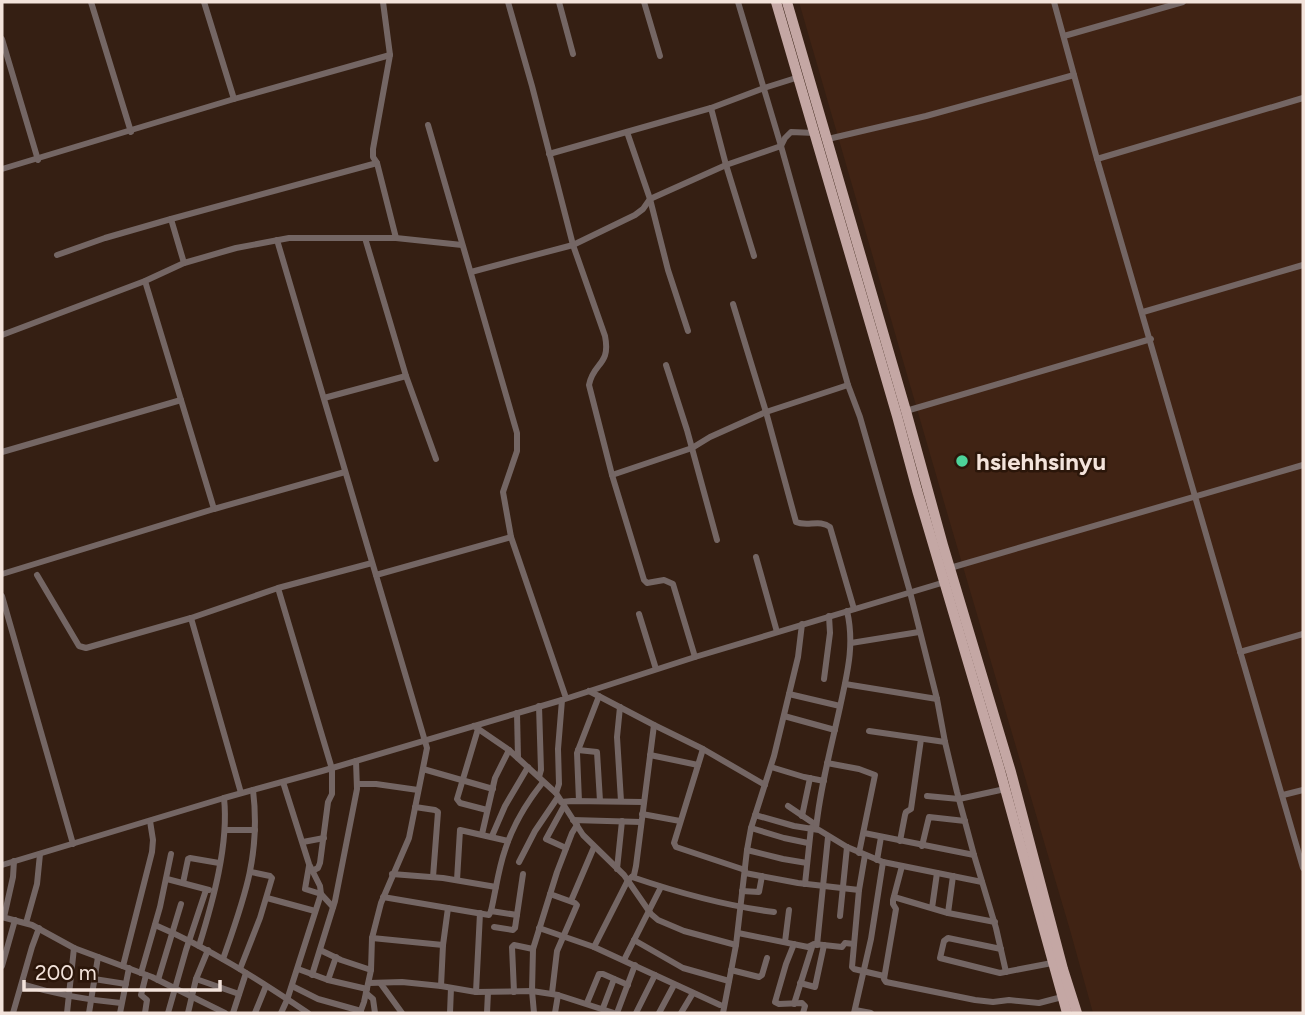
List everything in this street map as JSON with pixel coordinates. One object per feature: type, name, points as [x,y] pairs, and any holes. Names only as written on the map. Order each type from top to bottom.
[{"type":"main road","points":[[776,2],[799,77],[823,134],[906,411],[950,568],[948,581],[1011,772],[1077,1013]]},
{"type":"main road","points":[[787,2],[1067,1013]]},
{"type":"street","points":[[92,2],[131,132]]},
{"type":"street","points":[[204,2],[234,99]]},
{"type":"street","points":[[383,2],[390,55],[373,157],[377,163],[396,238]]},
{"type":"street","points":[[508,2],[573,245],[605,337],[606,356],[593,373],[589,385],[612,475],[644,580],[647,583],[664,580],[673,584],[695,657]]},
{"type":"street","points":[[559,2],[573,54]]},
{"type":"street","points":[[645,2],[660,56]]},
{"type":"street","points":[[738,2],[910,592],[959,799],[995,922],[1006,972]]},
{"type":"street","points":[[1054,2],[1303,868]]},
{"type":"street","points":[[1064,36],[1182,2]]},
{"type":"street","points":[[2,39],[38,160]]},
{"type":"street","points":[[2,169],[390,55]]},
{"type":"street","points":[[471,272],[573,245],[635,215],[650,199],[726,165],[781,146],[791,132],[823,134],[926,116],[1074,75]]},
{"type":"street","points":[[549,154],[711,108],[799,77]]},
{"type":"street","points":[[1097,159],[1303,98]]},
{"type":"street","points":[[711,108],[754,256]]},
{"type":"street","points":[[428,125],[519,442],[503,492],[511,537],[564,699],[558,749],[560,799],[546,839],[566,848]]},
{"type":"street","points":[[627,132],[650,199],[668,270],[688,331]]},
{"type":"street","points":[[57,255],[171,219],[377,163]]},
{"type":"street","points":[[171,219],[184,263]]},
{"type":"street","points":[[2,335],[145,281],[184,263],[236,248],[289,238],[396,238],[462,244]]},
{"type":"street","points":[[365,238],[407,376],[436,459]]},
{"type":"street","points":[[277,240],[427,747],[409,838],[383,897],[372,938],[371,970],[360,1012],[318,999],[292,986]]},
{"type":"street","points":[[1143,312],[1303,265]]},
{"type":"street","points":[[145,281],[214,509]]},
{"type":"street","points":[[733,304],[796,522],[823,522],[830,527],[850,610],[851,643],[845,684],[814,827],[808,843],[805,884]]},
{"type":"street","points":[[906,411],[1151,339]]},
{"type":"street","points":[[666,365],[717,540]]},
{"type":"street","points":[[324,398],[407,376]]},
{"type":"street","points":[[612,475],[692,448],[766,412],[848,385]]},
{"type":"street","points":[[2,452],[181,400]]},
{"type":"street","points":[[950,568],[1303,465]]},
{"type":"street","points":[[2,574],[345,472]]},
{"type":"street","points":[[376,575],[511,537]]},
{"type":"street","points":[[756,557],[777,632]]},
{"type":"street","points":[[37,575],[79,646],[86,648],[372,563]]},
{"type":"street","points":[[2,865],[223,798],[476,727],[656,669],[948,581]]},
{"type":"street","points":[[278,589],[332,769],[332,794],[328,802],[320,866],[312,871]]},
{"type":"street","points":[[2,596],[73,844]]},
{"type":"street","points":[[639,614],[656,669]]},
{"type":"street","points":[[824,680],[830,633],[829,617]]},
{"type":"street","points":[[191,618],[241,793]]},
{"type":"street","points":[[714,1013],[722,1003],[729,981],[751,828],[784,716],[802,624]]},
{"type":"street","points":[[851,643],[919,632]]},
{"type":"street","points":[[1240,652],[1303,634]]},
{"type":"street","points":[[845,684],[937,699]]},
{"type":"street","points":[[589,691],[703,749],[765,785]]},
{"type":"street","points":[[789,694],[840,706]]},
{"type":"street","points":[[579,801],[578,750],[599,696]]},
{"type":"street","points":[[383,897],[489,915],[508,841],[541,779],[539,706]]},
{"type":"street","points":[[620,707],[617,737],[621,801]]},
{"type":"street","points":[[517,713],[519,758]]},
{"type":"street","points":[[784,716],[835,730]]},
{"type":"street","points":[[594,947],[630,879],[638,858],[654,726]]},
{"type":"street","points":[[476,727],[519,758],[560,799],[594,847],[630,879],[649,911],[658,920],[684,931],[736,945]]},
{"type":"street","points":[[476,727],[457,799],[458,802],[487,810]]},
{"type":"street","points":[[869,731],[945,742]]},
{"type":"street","points":[[900,841],[906,812],[911,809],[921,739]]},
{"type":"street","points":[[703,749],[680,821],[674,843],[676,847],[762,876],[859,890]]},
{"type":"street","points":[[482,834],[493,789],[509,750]]},
{"type":"street","points":[[578,750],[597,752],[600,801]]},
{"type":"street","points":[[650,755],[698,765]]},
{"type":"street","points":[[312,975],[333,907],[357,784],[356,761]]},
{"type":"street","points":[[827,763],[875,775],[864,833],[852,967],[884,976]]},
{"type":"street","points":[[492,836],[511,794],[528,767]]},
{"type":"street","points":[[771,767],[824,781]]},
{"type":"street","points":[[423,769],[493,789]]},
{"type":"street","points":[[802,816],[810,778]]},
{"type":"street","points":[[281,1013],[321,894],[283,782]]},
{"type":"street","points":[[357,784],[376,783],[418,790]]},
{"type":"street","points":[[927,796],[959,799],[1005,789]]},
{"type":"street","points":[[223,959],[251,872],[255,830],[253,790]]},
{"type":"street","points":[[1283,795],[1303,790]]},
{"type":"street","points":[[199,946],[214,892],[225,830],[223,798]]},
{"type":"street","points":[[560,799],[643,802]]},
{"type":"street","points":[[519,862],[535,831],[560,799]]},
{"type":"street","points":[[788,806],[828,837],[862,854],[880,861],[982,882]]},
{"type":"street","points":[[415,807],[438,812],[433,877]]},
{"type":"street","points":[[755,815],[794,826],[814,827]]},
{"type":"street","points":[[922,846],[929,817],[965,821]]},
{"type":"street","points":[[575,823],[641,818],[680,821]]},
{"type":"street","points":[[120,1013],[126,984],[126,967],[152,852],[150,821]]},
{"type":"street","points":[[617,869],[622,821]]},
{"type":"street","points":[[534,1013],[534,948],[575,823]]},
{"type":"street","points":[[751,828],[808,843]]},
{"type":"street","points":[[225,830],[255,830]]},
{"type":"street","points":[[457,880],[460,830],[508,841]]},
{"type":"street","points":[[864,833],[974,855]]},
{"type":"street","points":[[800,983],[815,987],[828,837]]},
{"type":"street","points":[[871,1013],[855,1012],[865,972],[881,837]]},
{"type":"street","points":[[303,842],[324,838]]},
{"type":"street","points":[[571,901],[594,847]]},
{"type":"street","points":[[840,916],[847,847]]},
{"type":"street","points":[[747,850],[807,863]]},
{"type":"street","points":[[26,923],[37,884],[40,854]]},
{"type":"street","points":[[145,1013],[147,1000],[141,995],[144,974],[171,854]]},
{"type":"street","points":[[183,883],[188,859],[219,863]]},
{"type":"street","points":[[14,862],[3,917],[39,928],[74,948],[158,980],[214,1011],[225,1013]]},
{"type":"street","points":[[309,864],[305,889],[321,894],[333,907]]},
{"type":"street","points":[[902,866],[893,904],[896,909],[884,976],[886,982],[993,1002],[1009,1000],[1039,1003],[1062,997]]},
{"type":"street","points":[[233,1013],[272,877],[251,872]]},
{"type":"street","points":[[932,908],[937,873]]},
{"type":"street","points":[[392,874],[457,880],[496,887]]},
{"type":"street","points":[[494,927],[514,929],[523,874]]},
{"type":"street","points":[[742,891],[760,892],[762,876]]},
{"type":"street","points":[[948,913],[954,876]]},
{"type":"street","points":[[167,879],[214,892]]},
{"type":"street","points":[[630,879],[740,908],[774,912]]},
{"type":"street","points":[[624,960],[662,887]]},
{"type":"street","points":[[169,1013],[206,890]]},
{"type":"street","points":[[550,894],[577,905],[557,951],[555,1013]]},
{"type":"street","points":[[894,897],[948,913],[995,922]]},
{"type":"street","points":[[267,898],[315,911]]},
{"type":"street","points":[[158,980],[181,904]]},
{"type":"street","points":[[441,986],[448,908]]},
{"type":"street","points":[[785,942],[789,910]]},
{"type":"street","points":[[491,911],[517,915]]},
{"type":"street","points":[[476,992],[480,914]]},
{"type":"street","points":[[2,966],[15,920]]},
{"type":"street","points":[[155,925],[208,950],[306,1013]]},
{"type":"street","points":[[13,1013],[39,928]]},
{"type":"street","points":[[539,928],[594,947],[674,985],[722,1003]]},
{"type":"street","points":[[738,933],[794,944],[842,947],[845,943],[854,944]]},
{"type":"street","points":[[372,938],[443,945]]},
{"type":"street","points":[[1001,948],[948,938],[944,941],[940,958],[996,973],[1052,963]]},
{"type":"street","points":[[634,940],[683,968],[729,981]]},
{"type":"street","points":[[794,944],[775,1002],[804,1004],[803,1013]]},
{"type":"street","points":[[794,1004],[800,983],[818,946]]},
{"type":"street","points":[[514,992],[512,947],[534,948]]},
{"type":"street","points":[[67,1013],[74,948]]},
{"type":"street","points":[[188,1013],[196,979],[208,950]]},
{"type":"street","points":[[320,950],[371,970]]},
{"type":"street","points":[[89,1013],[98,957]]},
{"type":"street","points":[[328,980],[336,957]]},
{"type":"street","points":[[731,970],[759,976],[762,975],[767,958]]},
{"type":"street","points":[[298,969],[328,980],[368,988],[402,982],[476,992],[532,991],[555,994],[616,1013],[635,965]]},
{"type":"street","points":[[590,1013],[599,974],[628,985]]},
{"type":"street","points":[[636,1013],[655,975]]},
{"type":"street","points":[[94,979],[126,984]]},
{"type":"street","points":[[196,979],[239,994]]},
{"type":"street","points":[[603,1009],[614,979]]},
{"type":"street","points":[[22,984],[69,996],[121,1003]]},
{"type":"street","points":[[381,984],[402,1013]]},
{"type":"street","points":[[659,1013],[674,985]]},
{"type":"street","points":[[255,1013],[266,986]]},
{"type":"street","points":[[368,988],[375,1013]]},
{"type":"street","points":[[450,1013],[451,988]]},
{"type":"street","points":[[487,1013],[488,992]]},
{"type":"street","points":[[681,1013],[693,993]]},
{"type":"street","points":[[722,1003],[723,1013]]},
{"type":"shaded area","points":[[799,2],[1303,2],[1303,1013],[1093,1013]]},
{"type":"place","name":"hsiehhsinyu","points":[[962,461]]}]
